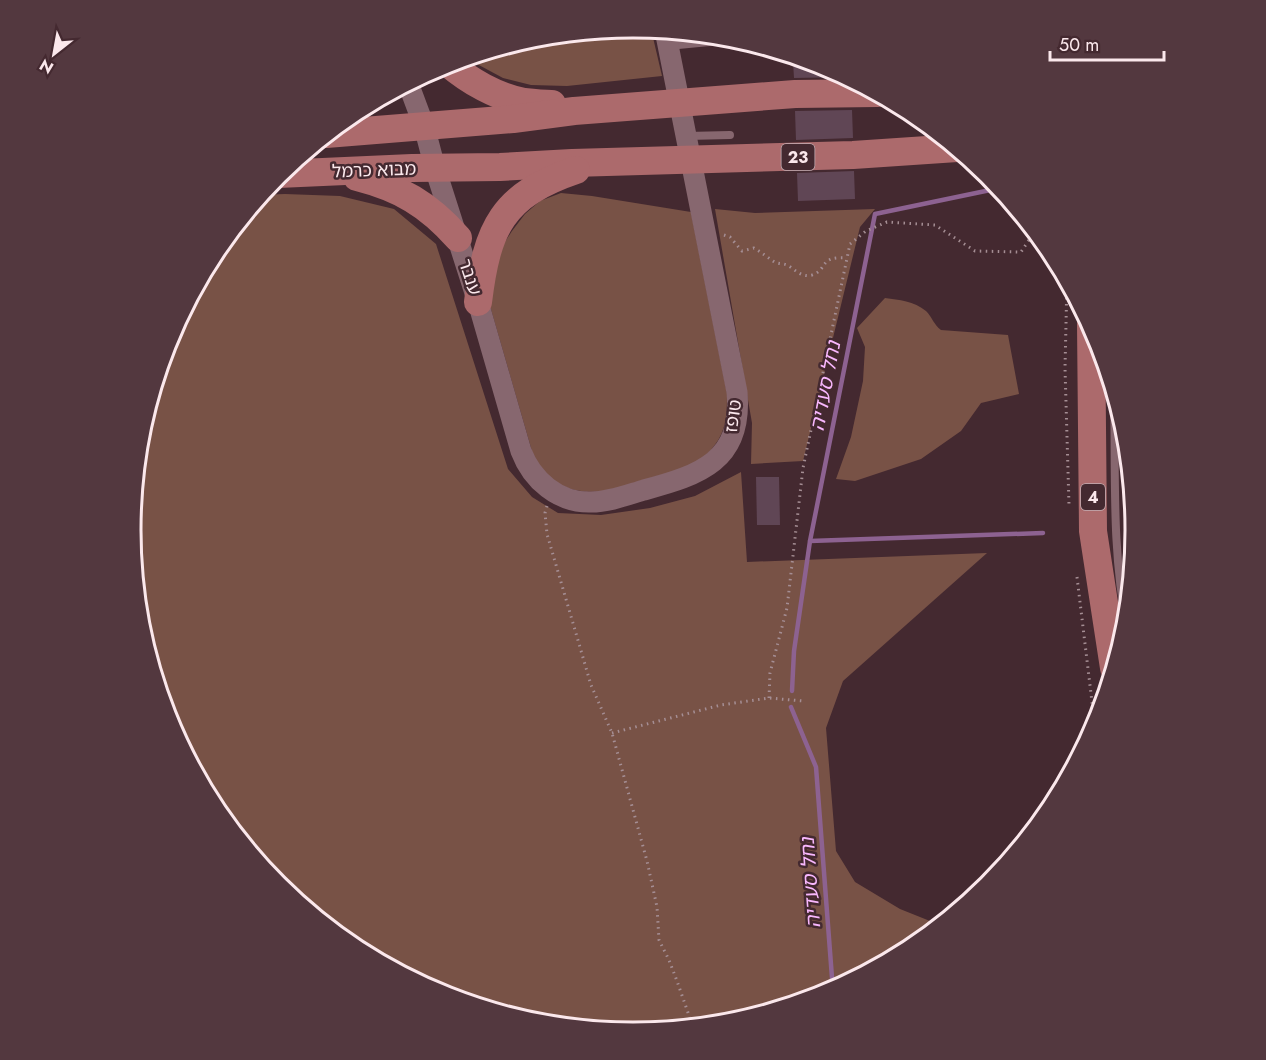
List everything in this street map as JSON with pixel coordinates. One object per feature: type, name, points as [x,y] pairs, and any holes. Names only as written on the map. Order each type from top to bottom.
[{"type":"highway","points":[[457,71],[496,93],[523,102],[599,109],[795,94],[861,93]]},
{"type":"highway","name":"מבוא כרמל","points":[[342,133],[513,119],[599,109]]},
{"type":"highway","name":"23","points":[[435,168],[853,155],[945,149]]},
{"type":"highway","points":[[478,302],[486,254],[491,238],[503,215],[525,194],[549,180],[596,163]]},
{"type":"highway","name":"מבוא כרמל","points":[[294,173],[435,168]]},
{"type":"highway","points":[[334,171],[381,183],[402,192],[435,215],[458,238]]},
{"type":"highway","name":"4","points":[[1091,351],[1093,531],[1111,648]]},
{"type":"street","name":"טופז","points":[[478,302],[515,435],[525,462],[551,491],[579,501],[589,502],[616,498],[687,478],[713,463],[722,453],[730,441],[734,428],[738,404],[737,392],[666,39]]},
{"type":"street","name":"ענבר","points":[[411,90],[424,126],[435,168],[478,302]]},
{"type":"lane","points":[[686,136],[730,135]]},
{"type":"lane","points":[[1115,427],[1116,535],[1121,591]]},
{"type":"path","points":[[769,698],[770,673],[787,608],[803,468],[850,244],[866,231],[887,222],[934,225],[975,251],[1022,252],[1030,239]]},
{"type":"path","points":[[705,230],[730,237],[742,251],[754,248],[775,262],[787,265],[804,276],[813,275],[830,258],[847,258]]},
{"type":"path","points":[[551,491],[545,513],[547,534],[591,686],[612,734],[647,861],[657,907],[659,940],[669,960],[690,1019]]},
{"type":"path","points":[[612,734],[721,705],[769,698],[803,701]]},
{"type":"shaded area","points":[[653,39],[662,76],[567,86],[531,85],[503,78],[477,64],[506,54],[569,42]]},
{"type":"shaded area","points":[[561,193],[691,212],[727,400],[722,434],[705,456],[685,468],[618,488],[590,492],[559,484],[534,458],[488,299],[501,248],[512,231],[525,214],[540,201]]},
{"type":"shaded area","points":[[273,194],[340,196],[394,209],[436,244],[508,469],[532,497],[558,513],[601,515],[650,508],[695,496],[741,472],[747,562],[987,553],[843,681],[826,728],[836,851],[855,882],[900,909],[932,922],[879,957],[851,972],[760,1006],[729,1013],[665,1021],[601,1021],[569,1018],[506,1006],[415,972],[387,957],[333,921],[308,900],[263,855],[242,830],[206,776],[178,718],[157,657],[150,626],[140,530],[150,434],[157,403],[178,342],[191,312],[224,256],[242,230]]},
{"type":"shaded area","points":[[715,209],[755,213],[875,209],[860,227],[803,461],[751,464],[752,423]]},
{"type":"shaded area","points":[[885,298],[916,305],[928,313],[941,330],[1008,335],[1019,394],[981,403],[961,431],[921,459],[855,481],[836,479],[851,437],[863,381],[865,347],[857,328]]},
{"type":"building","points":[[793,65],[827,77],[794,78]]},
{"type":"building","points":[[852,110],[853,138],[796,140],[795,111]]},
{"type":"building","points":[[854,171],[855,199],[798,201],[797,173]]},
{"type":"building","points":[[756,477],[779,477],[780,525],[757,525]]},
{"type":"waterway","name":"נחל סעדיה","points":[[792,691],[794,651],[810,541],[875,214],[989,190]]},
{"type":"waterway","points":[[810,541],[1043,533]]},
{"type":"waterway","name":"נחל סעדיה","points":[[791,707],[816,767],[832,980]]}]
